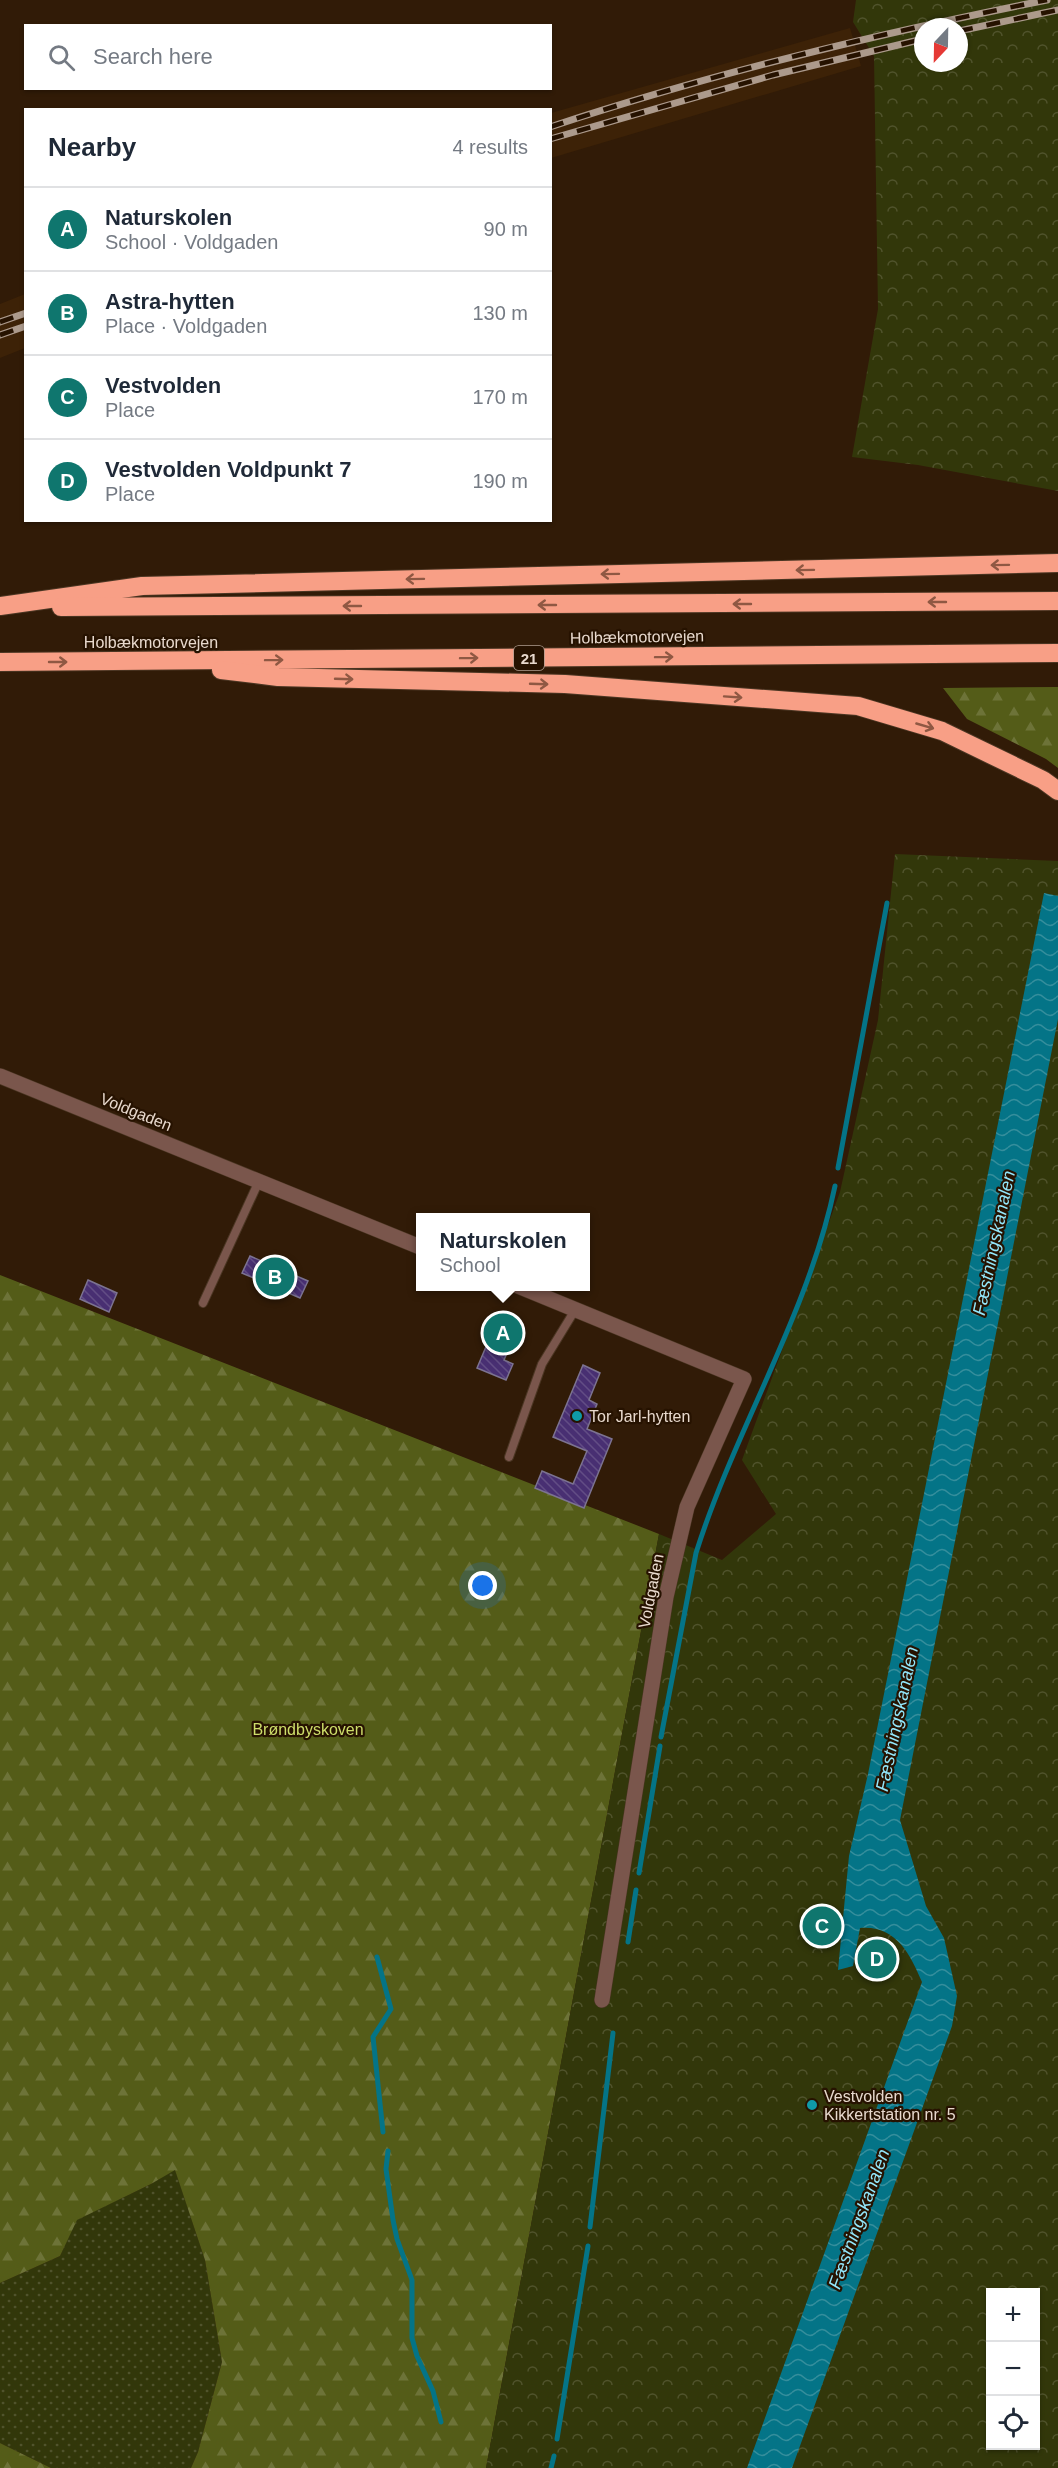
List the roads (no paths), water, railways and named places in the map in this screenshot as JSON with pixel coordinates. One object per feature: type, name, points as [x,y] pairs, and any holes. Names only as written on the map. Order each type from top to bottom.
[{"type":"highway","points":[[0,607],[142,586],[1058,563]]},
{"type":"highway","name":"Holbækmotorvejen","points":[[0,607],[1058,602]]},
{"type":"highway","name":"Holbækmotorvejen","points":[[0,662],[1058,653]]},
{"type":"highway","points":[[139,661],[278,677],[566,684],[858,706],[942,731],[1043,780],[1058,791]]},
{"type":"street","name":"Voldgaden","points":[[0,1076],[416,1245]]},
{"type":"street","name":"Voldgaden","points":[[528,1291],[744,1379],[687,1507],[666,1597],[602,2000]]},
{"type":"lane","points":[[203,1304],[259,1181]]},
{"type":"lane","points":[[509,1457],[542,1364],[575,1310]]},
{"type":"water","name":"Fæstningskanalen","points":[[1044,893],[1058,896],[1058,1019],[900,1820],[926,1906],[944,1938],[957,1996],[952,2026],[792,2468],[747,2468],[922,1982],[900,1943],[883,1931],[873,1928],[860,1928],[853,1966],[838,1970],[849,1856],[868,1774]]},
{"type":"waterway","points":[[838,1168],[887,903]]},
{"type":"waterway","points":[[661,1737],[696,1553],[730,1461],[807,1280],[823,1234],[835,1186]]},
{"type":"waterway","points":[[639,1873],[660,1746]]},
{"type":"waterway","points":[[628,1942],[636,1890]]},
{"type":"waterway","points":[[377,1957],[391,2009],[373,2037],[383,2132]]},
{"type":"waterway","points":[[590,2227],[613,2033]]},
{"type":"waterway","points":[[388,2151],[386,2169],[393,2220],[397,2239],[412,2280],[412,2338],[417,2356],[433,2391],[441,2422]]},
{"type":"waterway","points":[[557,2439],[588,2246]]},
{"type":"waterway","points":[[551,2468],[554,2456]]},
{"type":"railway","points":[[552,126],[673,89],[859,40],[1047,0]]},
{"type":"railway","points":[[968,29],[1058,10]]},
{"type":"railway","points":[[552,138],[773,75],[914,41]]},
{"type":"railway","points":[[0,322],[24,314]]},
{"type":"railway","points":[[0,335],[24,327]]},
{"type":"place","name":"Astra-hytten","points":[[275,1277]]},
{"type":"place","name":"Naturskolen","points":[[503,1333]]},
{"type":"place","name":"Tor Jarl-hytten","points":[[577,1416]]},
{"type":"place","name":"Vestvolden","points":[[822,1926]]},
{"type":"place","name":"Vestvolden Voldpunkt 7","points":[[877,1959]]},
{"type":"place","name":"Vestvolden Kikkertstation nr. 5","points":[[812,2105]]},
{"type":"park label","name":"Brøndbyskoven","points":[[308,1729]]}]
